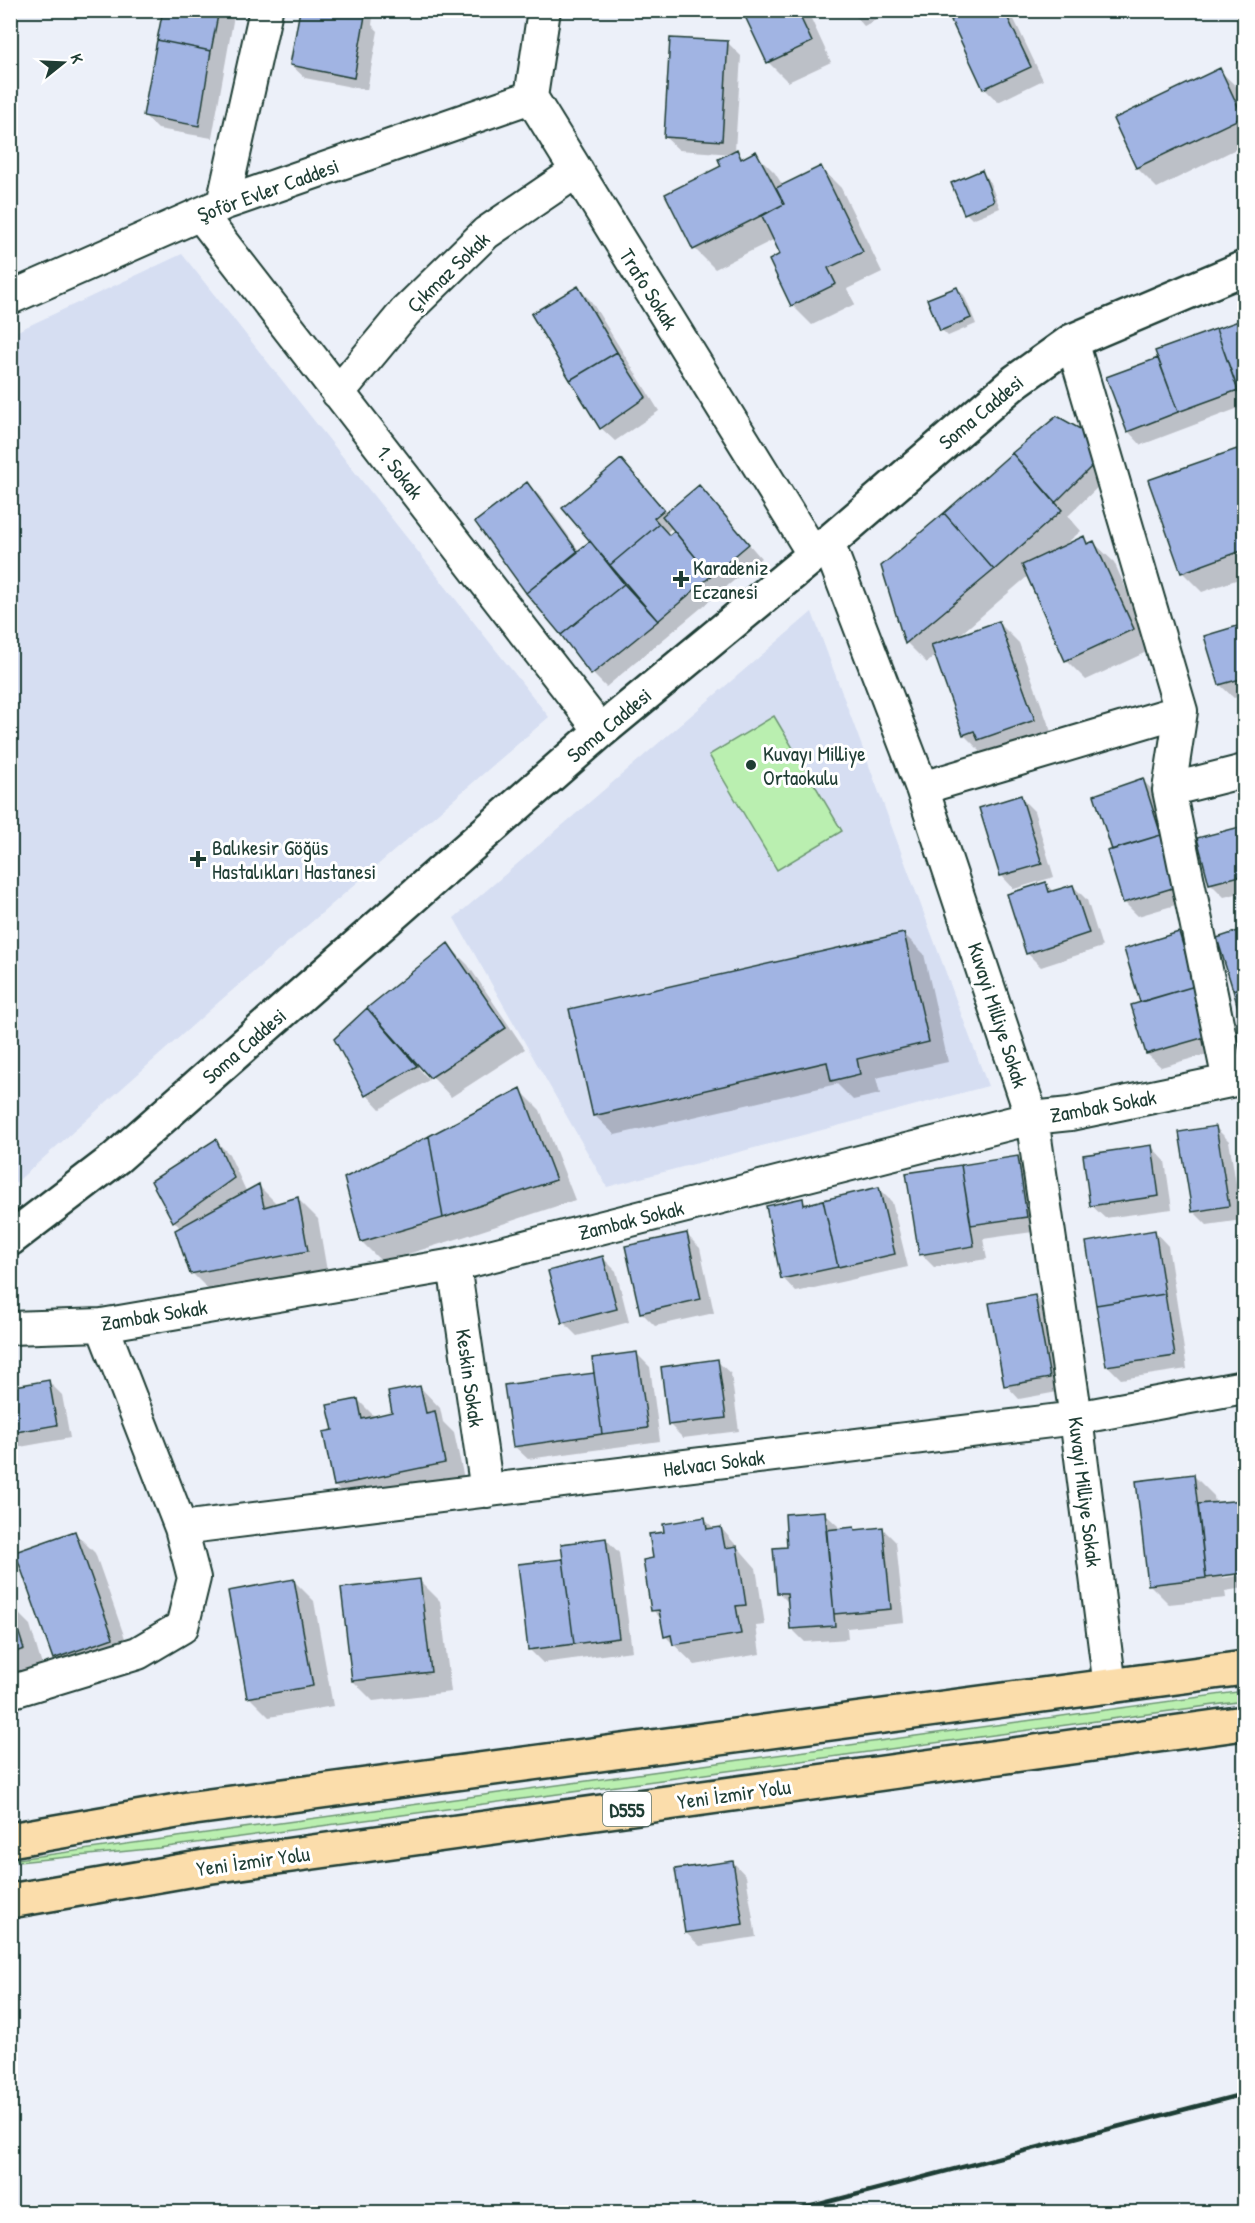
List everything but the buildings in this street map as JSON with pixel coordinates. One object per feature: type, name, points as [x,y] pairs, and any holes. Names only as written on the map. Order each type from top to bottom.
[{"type":"highway","points":[[10,1840],[206,1806],[1245,1668]]},
{"type":"highway","name":"Yeni İzmir Yolu","points":[[10,1901],[205,1867],[1245,1723]]},
{"type":"main road","name":"Soma Caddesi","points":[[10,1239],[116,1158],[601,731],[821,549],[1016,381],[1072,341],[1245,268]]},
{"type":"street","points":[[211,209],[266,10]]},
{"type":"street","points":[[531,97],[544,10]]},
{"type":"street","name":"Şoför Evler Caddesi","points":[[10,298],[211,209],[531,97]]},
{"type":"street","name":"Trafo Sokak","points":[[531,97],[821,549]]},
{"type":"street","name":"Çıkmaz Sokak","points":[[338,393],[405,312],[486,233],[577,171]]},
{"type":"street","name":"1. Sokak","points":[[211,209],[338,393],[601,731]]},
{"type":"street","points":[[1072,341],[1180,711],[1169,790],[1237,1079]]},
{"type":"street","name":"Kuvayi Milliye Sokak","points":[[821,549],[922,788],[1032,1118],[1076,1418],[1110,1687]]},
{"type":"street","points":[[922,788],[1180,711]]},
{"type":"street","points":[[1169,790],[1245,771]]},
{"type":"street","name":"Zambak Sokak","points":[[10,1328],[102,1325],[454,1265],[1032,1118],[1070,1114],[1237,1079]]},
{"type":"street","name":"Keskin Sokak","points":[[454,1265],[487,1491]]},
{"type":"street","points":[[10,1692],[138,1653],[183,1627],[194,1578],[181,1528],[102,1325]]},
{"type":"street","name":"Helvacı Sokak","points":[[181,1528],[1076,1418],[1245,1387]]},
{"type":"shaded area","name":"Balıkesir Göğüs Hastalıkları Hastanesi","points":[[182,254],[549,717],[220,1001],[11,1187],[11,334]]},
{"type":"shaded area","name":"Kuvayı Milliye Ortaokulu","points":[[812,612],[988,1086],[607,1187],[454,918]]},
{"type":"green space","points":[[774,716],[842,831],[777,870],[709,755]]},
{"type":"green space","points":[[1244,1691],[1244,1701],[159,1848],[18,1862],[17,1859]]},
{"type":"railway","points":[[789,2212],[1244,2094]]},
{"type":"place","name":"Karadeniz Eczanesi","points":[[681,579]]},
{"type":"place","name":"Kuvayı Milliye Ortaokulu","points":[[751,765]]},
{"type":"place","name":"Balıkesir Göğüs Hastalıkları Hastanesi","points":[[198,859]]}]
